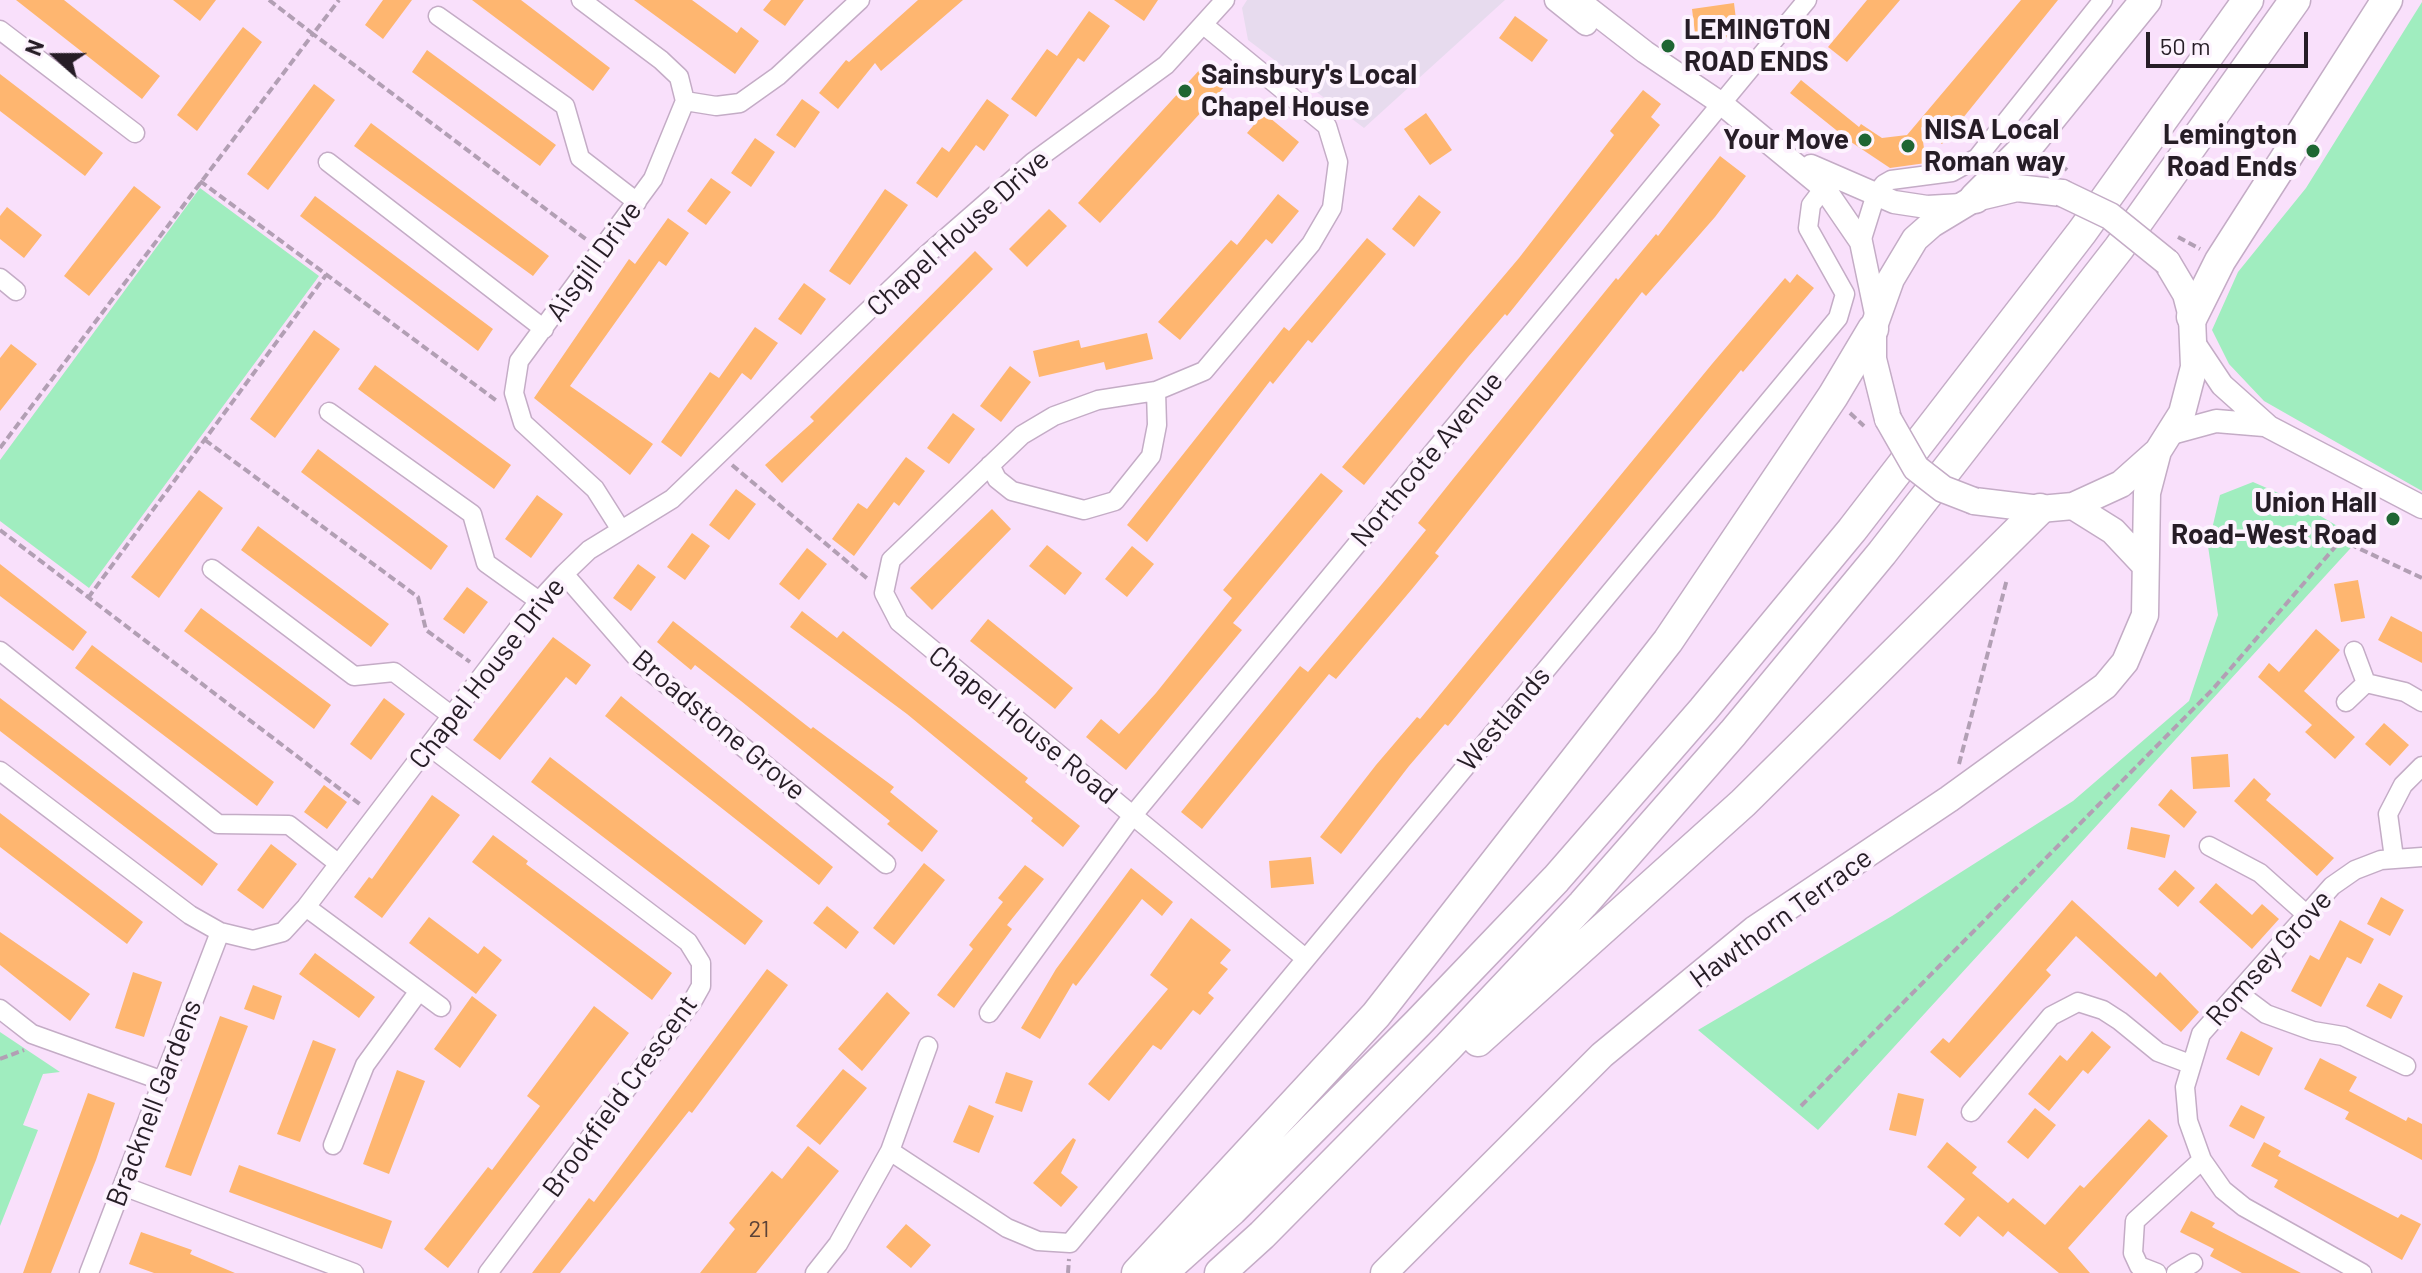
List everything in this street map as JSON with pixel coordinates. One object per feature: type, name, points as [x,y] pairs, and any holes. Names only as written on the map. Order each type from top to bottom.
[{"type":"highway","points":[[1968,202],[2031,142],[2146,0]]},
{"type":"highway","points":[[1162,1273],[1232,1210],[1429,1012],[1556,879],[1703,710],[1852,530],[2082,232],[2248,0]]},
{"type":"highway","points":[[1262,1235],[1573,915],[1733,733],[1882,553],[2119,248],[2295,0]]},
{"type":"highway","points":[[2193,330],[2220,261],[2387,0]]},
{"type":"highway","points":[[1137,1273],[1376,1015],[1610,716],[1668,641],[1833,396],[1875,322]]},
{"type":"highway","points":[[1220,1273],[1743,803],[2040,509]]},
{"type":"main road","points":[[2165,442],[2121,484],[2073,506],[2040,509],[1974,501],[1943,489],[1916,468],[1888,419],[1873,359],[1875,322],[1902,257],[1915,239],[1968,202],[2026,188],[2062,193],[2122,224],[2167,262],[2186,294],[2193,330]]},
{"type":"main road","name":"Hawthorn Terrace","points":[[1384,1273],[1602,1055],[1755,929],[1949,799],[2105,686],[2125,662],[2145,615],[2147,493],[2165,442],[2190,389],[2193,330]]},
{"type":"main road","points":[[2073,506],[2113,531],[2144,564]]},
{"type":"street","points":[[587,2],[679,77],[685,101],[716,106],[740,103],[778,76],[860,0]]},
{"type":"street","name":"Chapel House Drive","points":[[0,771],[190,915],[220,932],[253,940],[283,932],[306,907],[539,601],[564,574],[589,550],[672,499],[935,248],[1033,162],[1166,65],[1205,26],[1225,0]]},
{"type":"street","points":[[1556,0],[1603,37],[1645,52]]},
{"type":"street","points":[[1578,0],[1828,183],[1876,194],[1909,206],[1968,202]]},
{"type":"street","name":"Northcote Avenue","points":[[989,1013],[1133,815],[1807,0]]},
{"type":"street","points":[[1861,242],[1876,194],[1891,180],[1952,172],[1977,158],[2103,0]]},
{"type":"street","points":[[438,16],[565,106],[580,158],[637,202]]},
{"type":"street","points":[[884,593],[891,560],[1022,435],[1054,416],[1098,400],[1156,391],[1204,371],[1311,244],[1332,208],[1338,162],[1327,126],[1205,26]]},
{"type":"street","points":[[0,30],[135,133]]},
{"type":"street","name":"Aisgill Drive","points":[[518,406],[514,393],[519,361],[653,179],[685,101]]},
{"type":"street","points":[[328,162],[544,329]]},
{"type":"street","points":[[1828,183],[1861,242],[1875,322]]},
{"type":"street","name":"Westlands","points":[[890,1151],[1007,1228],[1038,1241],[1070,1243],[1838,318],[1845,294],[1808,228],[1811,205],[1828,183]]},
{"type":"street","points":[[0,278],[16,291]]},
{"type":"street","points":[[2193,330],[2222,385],[2269,427],[2422,507]]},
{"type":"street","points":[[990,465],[997,479],[1012,491],[1084,510],[1115,501],[1151,456],[1157,425],[1156,391]]},
{"type":"street","points":[[518,406],[523,423],[595,489],[621,530]]},
{"type":"street","points":[[329,412],[472,514],[486,563],[539,601]]},
{"type":"street","points":[[2165,442],[2225,421],[2269,427]]},
{"type":"street","points":[[212,569],[354,676],[394,672],[452,716]]},
{"type":"street","name":"Broadstone Grove","points":[[564,574],[644,666],[886,864]]},
{"type":"street","name":"Chapel House Road","points":[[884,593],[899,622],[1305,958]]},
{"type":"street","points":[[0,651],[218,824],[289,825],[339,864]]},
{"type":"street","points":[[2354,651],[2366,683]]},
{"type":"street","points":[[2366,683],[2405,692],[2422,702]]},
{"type":"street","points":[[2346,702],[2366,683]]},
{"type":"street","name":"Brookfield Crescent","points":[[429,746],[688,942],[701,963],[701,986],[692,1002],[488,1273]]},
{"type":"street","points":[[2394,858],[2388,814],[2403,785],[2422,766]]},
{"type":"street","points":[[2209,846],[2260,873],[2307,915]]},
{"type":"street","name":"Romsey Grove","points":[[2362,1273],[2244,1207],[2223,1190],[2202,1160],[2188,1121],[2185,1087],[2201,1034],[2332,886],[2355,870],[2394,858],[2422,857]]},
{"type":"street","points":[[306,907],[441,1007]]},
{"type":"street","name":"Bracknell Gardens","points":[[89,1273],[220,932]]},
{"type":"street","points":[[333,1145],[365,1065],[419,991]]},
{"type":"street","points":[[2238,993],[2266,1014],[2313,1031],[2343,1036],[2406,1066]]},
{"type":"street","points":[[1971,1112],[2051,1016],[2078,1002],[2120,1021],[2158,1052],[2190,1064]]},
{"type":"street","points":[[0,1009],[32,1034],[163,1081]]},
{"type":"street","points":[[815,1273],[838,1244],[890,1151],[928,1046]]},
{"type":"street","points":[[2157,1273],[2139,1266],[2133,1253],[2135,1221],[2202,1160]]},
{"type":"street","points":[[123,1186],[348,1272]]},
{"type":"street","points":[[2176,1273],[2193,1263]]},
{"type":"path","points":[[269,0],[601,251]]},
{"type":"path","points":[[0,448],[339,0]]},
{"type":"path","points":[[200,181],[500,403],[518,406]]},
{"type":"path","points":[[88,598],[326,275]]},
{"type":"path","points":[[205,440],[418,597],[426,630],[484,673]]},
{"type":"path","points":[[720,456],[884,593]]},
{"type":"path","points":[[0,530],[376,816]]},
{"type":"path","points":[[1801,1106],[2213,689],[2341,540],[2422,578]]},
{"type":"path","points":[[1949,799],[2009,574],[1999,551]]},
{"type":"shaded area","points":[[1247,0],[1505,0],[1364,128],[1248,40],[1242,8]]},
{"type":"green space","points":[[2422,2],[2422,491],[2264,401],[2229,364],[2212,330],[2238,272],[2306,188]]},
{"type":"green space","points":[[200,188],[319,276],[89,588],[0,521],[0,460]]},
{"type":"green space","points":[[2253,482],[2292,499],[2359,539],[1818,1130],[1698,1030],[1892,916],[2073,801],[2189,701],[2218,615],[2208,546],[2220,495]]},
{"type":"green space","points":[[0,1032],[60,1072],[43,1074],[23,1125],[38,1130],[0,1226]]},
{"type":"building","points":[[16,0],[64,0],[160,76],[142,99]]},
{"type":"building","points":[[173,0],[216,0],[200,21]]},
{"type":"building","points":[[383,0],[412,0],[383,39],[365,25]]},
{"type":"building","points":[[472,0],[521,0],[610,68],[593,91]]},
{"type":"building","points":[[634,0],[692,0],[737,33],[741,27],[759,41],[735,74]]},
{"type":"building","points":[[771,0],[804,0],[785,26],[763,10]]},
{"type":"building","points":[[918,0],[963,0],[881,71],[875,63],[838,109],[819,93],[846,60],[849,62]]},
{"type":"building","points":[[1114,0],[1158,0],[1144,21]]},
{"type":"building","points":[[1867,0],[1900,0],[1847,62],[1828,47]]},
{"type":"building","points":[[2021,0],[2058,0],[1942,144],[1921,127],[1926,163],[1890,168],[1851,142],[1790,93],[1801,80],[1859,127],[1861,124],[1882,138],[1907,135]]},
{"type":"building","points":[[1734,3],[1738,36],[1696,41],[1692,9]]},
{"type":"building","points":[[1089,11],[1110,26],[1084,62],[1078,58],[1036,117],[1011,99],[1047,49],[1057,56]]},
{"type":"building","points":[[1515,16],[1548,40],[1532,62],[1499,38]]},
{"type":"building","points":[[243,27],[262,42],[197,131],[177,115]]},
{"type":"building","points":[[427,50],[556,145],[540,166],[412,72]]},
{"type":"building","points":[[1203,66],[1225,86],[1100,223],[1078,203]]},
{"type":"building","points":[[0,74],[103,153],[85,176],[0,111]]},
{"type":"building","points":[[314,84],[335,100],[268,190],[247,174]]},
{"type":"building","points":[[1643,90],[1661,104],[1651,117],[1660,125],[1507,316],[1505,314],[1468,357],[1364,485],[1342,467],[1519,258],[1614,135],[1610,131]]},
{"type":"building","points":[[802,99],[820,112],[795,148],[776,135]]},
{"type":"building","points":[[987,99],[1009,115],[984,151],[976,145],[937,198],[916,183],[942,147],[949,152]]},
{"type":"building","points":[[1264,113],[1299,142],[1283,162],[1247,133]]},
{"type":"building","points":[[1426,113],[1452,150],[1430,165],[1404,129]]},
{"type":"building","points":[[371,123],[549,256],[533,276],[354,146]]},
{"type":"building","points":[[755,138],[775,152],[751,187],[731,173]]},
{"type":"building","points":[[1720,156],[1746,176],[1715,217],[1646,296],[1642,292],[1435,553],[1439,556],[1412,589],[1336,679],[1329,674],[1202,829],[1181,812],[1300,666],[1308,672],[1382,584],[1426,530],[1418,523],[1616,278],[1618,280],[1656,234],[1658,236]]},
{"type":"building","points":[[711,178],[731,192],[706,225],[687,211]]},
{"type":"building","points":[[134,186],[161,207],[89,296],[64,276]]},
{"type":"building","points":[[885,189],[908,205],[850,285],[829,271]]},
{"type":"building","points":[[1278,194],[1299,211],[1272,244],[1266,239],[1180,340],[1158,322],[1231,240],[1237,245]]},
{"type":"building","points":[[1419,195],[1441,212],[1414,247],[1392,229]]},
{"type":"building","points":[[315,196],[493,329],[478,351],[300,216]]},
{"type":"building","points":[[7,207],[42,235],[24,258],[0,239],[0,216]]},
{"type":"building","points":[[1049,209],[1067,226],[1027,267],[1009,249]]},
{"type":"building","points":[[668,218],[689,233],[666,266],[659,261],[570,386],[653,444],[630,475],[534,398],[629,259],[635,264]]},
{"type":"building","points":[[1367,238],[1386,254],[1312,343],[1308,340],[1273,384],[1270,381],[1147,542],[1127,525],[1284,327],[1289,331]]},
{"type":"building","points":[[975,251],[993,269],[782,483],[765,465],[814,421],[810,417]]},
{"type":"building","points":[[1797,274],[1814,288],[1743,372],[1741,370],[1448,726],[1445,724],[1409,766],[1341,854],[1320,837],[1376,765],[1417,717],[1420,719],[1712,364],[1785,278],[1790,283]]},
{"type":"building","points":[[804,283],[826,299],[801,335],[778,319]]},
{"type":"building","points":[[755,327],[778,343],[751,380],[742,373],[681,457],[661,442],[710,372],[719,378]]},
{"type":"building","points":[[314,330],[340,349],[275,438],[250,419]]},
{"type":"building","points":[[1147,333],[1153,359],[1106,370],[1104,362],[1039,377],[1033,351],[1079,340],[1081,348]]},
{"type":"building","points":[[11,344],[37,364],[0,411],[0,358]]},
{"type":"building","points":[[375,365],[511,465],[494,489],[358,389]]},
{"type":"building","points":[[1010,366],[1031,382],[1001,422],[980,406]]},
{"type":"building","points":[[953,413],[975,429],[949,464],[927,448]]},
{"type":"building","points":[[318,449],[448,546],[431,570],[301,472]]},
{"type":"building","points":[[906,457],[925,471],[899,506],[894,502],[854,556],[832,539],[858,503],[867,509]]},
{"type":"building","points":[[1321,473],[1343,491],[1233,623],[1242,630],[1126,770],[1086,737],[1101,719],[1119,734],[1156,693],[1232,598],[1223,590]]},
{"type":"building","points":[[736,489],[756,504],[729,540],[709,525]]},
{"type":"building","points":[[199,490],[223,508],[159,598],[131,577]]},
{"type":"building","points":[[537,495],[563,514],[531,558],[505,539]]},
{"type":"building","points":[[992,509],[1011,529],[932,610],[910,588]]},
{"type":"building","points":[[258,526],[389,624],[371,647],[241,550]]},
{"type":"building","points":[[692,533],[710,546],[685,580],[667,567]]},
{"type":"building","points":[[1047,545],[1082,573],[1065,595],[1029,566]]},
{"type":"building","points":[[1132,546],[1154,564],[1127,597],[1105,579]]},
{"type":"building","points":[[807,548],[827,564],[799,600],[779,584]]},
{"type":"building","points":[[0,564],[87,632],[73,651],[0,596]]},
{"type":"building","points":[[638,564],[656,577],[631,611],[613,598]]},
{"type":"building","points":[[2358,580],[2365,618],[2341,622],[2334,584]]},
{"type":"building","points":[[467,587],[488,602],[464,634],[443,619]]},
{"type":"building","points":[[201,608],[331,705],[314,729],[184,631]]},
{"type":"building","points":[[802,611],[837,638],[843,631],[1028,778],[1025,782],[1080,826],[1063,847],[1031,821],[1033,818],[907,714],[790,627]]},
{"type":"building","points":[[2391,616],[2422,632],[2422,663],[2378,640]]},
{"type":"building","points":[[988,619],[1073,688],[1055,709],[970,641]]},
{"type":"building","points":[[673,621],[811,729],[813,727],[894,787],[890,792],[938,831],[922,852],[887,824],[890,821],[741,701],[695,665],[691,670],[657,642]]},
{"type":"building","points":[[2316,629],[2340,650],[2304,691],[2355,737],[2335,759],[2305,732],[2312,725],[2258,677],[2269,663],[2279,672]]},
{"type":"building","points":[[553,637],[591,665],[576,685],[566,677],[500,760],[473,740]]},
{"type":"building","points":[[92,645],[274,782],[257,806],[75,668]]},
{"type":"building","points":[[621,696],[833,867],[819,885],[605,716]]},
{"type":"building","points":[[0,698],[218,864],[202,886],[0,731]]},
{"type":"building","points":[[384,698],[405,714],[371,760],[350,744]]},
{"type":"building","points":[[2384,723],[2409,745],[2390,766],[2365,744]]},
{"type":"building","points":[[2228,754],[2230,787],[2193,789],[2191,757]]},
{"type":"building","points":[[550,757],[763,921],[745,945],[531,782]]},
{"type":"building","points":[[2254,778],[2271,794],[2266,800],[2334,858],[2317,876],[2234,801]]},
{"type":"building","points":[[324,785],[347,802],[327,829],[304,812]]},
{"type":"building","points":[[2171,789],[2197,812],[2184,828],[2158,805]]},
{"type":"building","points":[[432,795],[460,815],[382,918],[354,897],[369,877],[372,879]]},
{"type":"building","points":[[0,813],[143,922],[127,944],[0,847]]},
{"type":"building","points":[[2131,827],[2170,835],[2165,858],[2127,849]]},
{"type":"building","points":[[493,835],[528,861],[526,864],[672,973],[652,1000],[472,862]]},
{"type":"building","points":[[271,844],[297,864],[263,909],[237,890]]},
{"type":"building","points":[[1311,857],[1314,884],[1271,888],[1269,861]]},
{"type":"building","points":[[924,863],[945,880],[894,945],[873,928]]},
{"type":"building","points":[[1025,865],[1044,879],[1007,925],[1012,929],[954,1008],[937,995],[973,949],[969,945],[1003,902],[998,898]]},
{"type":"building","points":[[1131,868],[1173,902],[1162,916],[1142,899],[1076,986],[1073,983],[1040,1039],[1021,1028],[1056,969]]},
{"type":"building","points":[[2175,870],[2195,888],[2178,907],[2158,889]]},
{"type":"building","points":[[2216,883],[2252,915],[2262,904],[2279,919],[2252,949],[2199,902]]},
{"type":"building","points":[[2381,897],[2404,910],[2390,936],[2367,924]]},
{"type":"building","points":[[2072,900],[2156,977],[2160,972],[2199,1012],[2181,1032],[2076,936],[2046,970],[2051,975],[1960,1078],[1930,1052],[1943,1038],[1949,1043]]},
{"type":"building","points":[[827,906],[859,932],[846,949],[813,923]]},
{"type":"building","points":[[429,917],[478,954],[484,946],[502,960],[476,994],[409,943]]},
{"type":"building","points":[[1191,918],[1231,950],[1220,963],[1228,969],[1208,993],[1214,998],[1200,1015],[1193,1010],[1161,1050],[1153,1045],[1109,1101],[1088,1084],[1168,989],[1150,975]]},
{"type":"building","points":[[2340,920],[2374,939],[2361,964],[2347,957],[2321,1007],[2291,991],[2310,955],[2319,960]]},
{"type":"building","points":[[0,932],[90,994],[70,1021],[0,965]]},
{"type":"building","points":[[315,953],[375,997],[359,1018],[299,974]]},
{"type":"building","points":[[767,969],[788,985],[692,1113],[689,1111],[560,1273],[532,1273],[589,1198],[594,1202]]},
{"type":"building","points":[[133,972],[162,982],[144,1037],[115,1028]]},
{"type":"building","points":[[2379,983],[2403,996],[2391,1019],[2366,1006]]},
{"type":"building","points":[[253,985],[282,996],[274,1020],[244,1009]]},
{"type":"building","points":[[887,992],[910,1013],[862,1071],[838,1049]]},
{"type":"building","points":[[472,996],[497,1015],[460,1068],[434,1049]]},
{"type":"building","points":[[594,1006],[629,1033],[448,1268],[424,1249],[488,1167],[492,1170],[540,1106],[527,1096]]},
{"type":"building","points":[[220,1016],[248,1026],[191,1176],[165,1167]]},
{"type":"building","points":[[2092,1031],[2111,1047],[2088,1074],[2083,1070],[2049,1111],[2028,1094],[2060,1055],[2067,1061]]},
{"type":"building","points":[[2241,1031],[2273,1048],[2259,1076],[2226,1059]]},
{"type":"building","points":[[313,1040],[336,1049],[300,1142],[277,1134]]},
{"type":"building","points":[[2320,1058],[2357,1077],[2349,1091],[2406,1121],[2408,1117],[2422,1124],[2422,1160],[2345,1119],[2349,1112],[2304,1089]]},
{"type":"building","points":[[843,1069],[867,1088],[820,1145],[796,1126]]},
{"type":"building","points":[[397,1070],[425,1081],[389,1174],[363,1164]]},
{"type":"building","points":[[1006,1072],[1033,1081],[1022,1112],[995,1103]]},
{"type":"building","points":[[88,1093],[115,1103],[96,1160],[51,1273],[23,1273]]},
{"type":"building","points":[[1898,1093],[1924,1099],[1916,1136],[1889,1130]]},
{"type":"building","points":[[969,1105],[994,1116],[979,1153],[953,1142]]},
{"type":"building","points":[[2241,1105],[2265,1117],[2254,1139],[2229,1126]]},
{"type":"building","points":[[2035,1108],[2056,1125],[2028,1159],[2007,1142]]},
{"type":"building","points":[[2149,1119],[2168,1136],[2068,1248],[2090,1273],[2059,1273],[2008,1231],[2003,1237],[1978,1216],[1960,1237],[1944,1224],[1965,1199],[1927,1167],[1947,1142],[1977,1167],[1972,1173],[2008,1203],[2013,1198],[2045,1225],[2080,1185],[2084,1188]]},
{"type":"building","points":[[1073,1138],[1076,1140],[1061,1173],[1078,1187],[1061,1207],[1033,1183]]},
{"type":"building","points":[[2264,1142],[2281,1151],[2278,1156],[2398,1218],[2401,1214],[2421,1224],[2402,1260],[2274,1187],[2278,1180],[2251,1166]]},
{"type":"building","points":[[808,1146],[839,1171],[756,1273],[700,1273],[735,1229],[729,1223],[772,1171],[782,1179]]},
{"type":"building","points":[[239,1165],[392,1221],[382,1249],[229,1192]]},
{"type":"building","points":[[2191,1211],[2215,1223],[2212,1227],[2301,1273],[2242,1273],[2210,1256],[2214,1249],[2180,1232]]},
{"type":"building","points":[[906,1224],[931,1245],[911,1268],[886,1247]]},
{"type":"building","points":[[141,1232],[192,1250],[190,1254],[235,1273],[154,1273],[129,1264]]},
{"type":"place","name":"LEMINGTON ROAD ENDS","points":[[1668,46]]},
{"type":"place","name":"Sainsbury's Local Chapel House","points":[[1185,91]]},
{"type":"place","name":"Your Move","points":[[1865,140]]},
{"type":"place","name":"NISA Local Roman way","points":[[1908,146]]},
{"type":"place","name":"Lemington Road Ends","points":[[2313,151]]},
{"type":"place","name":"Union Hall Road-West Road","points":[[2393,519]]}]
